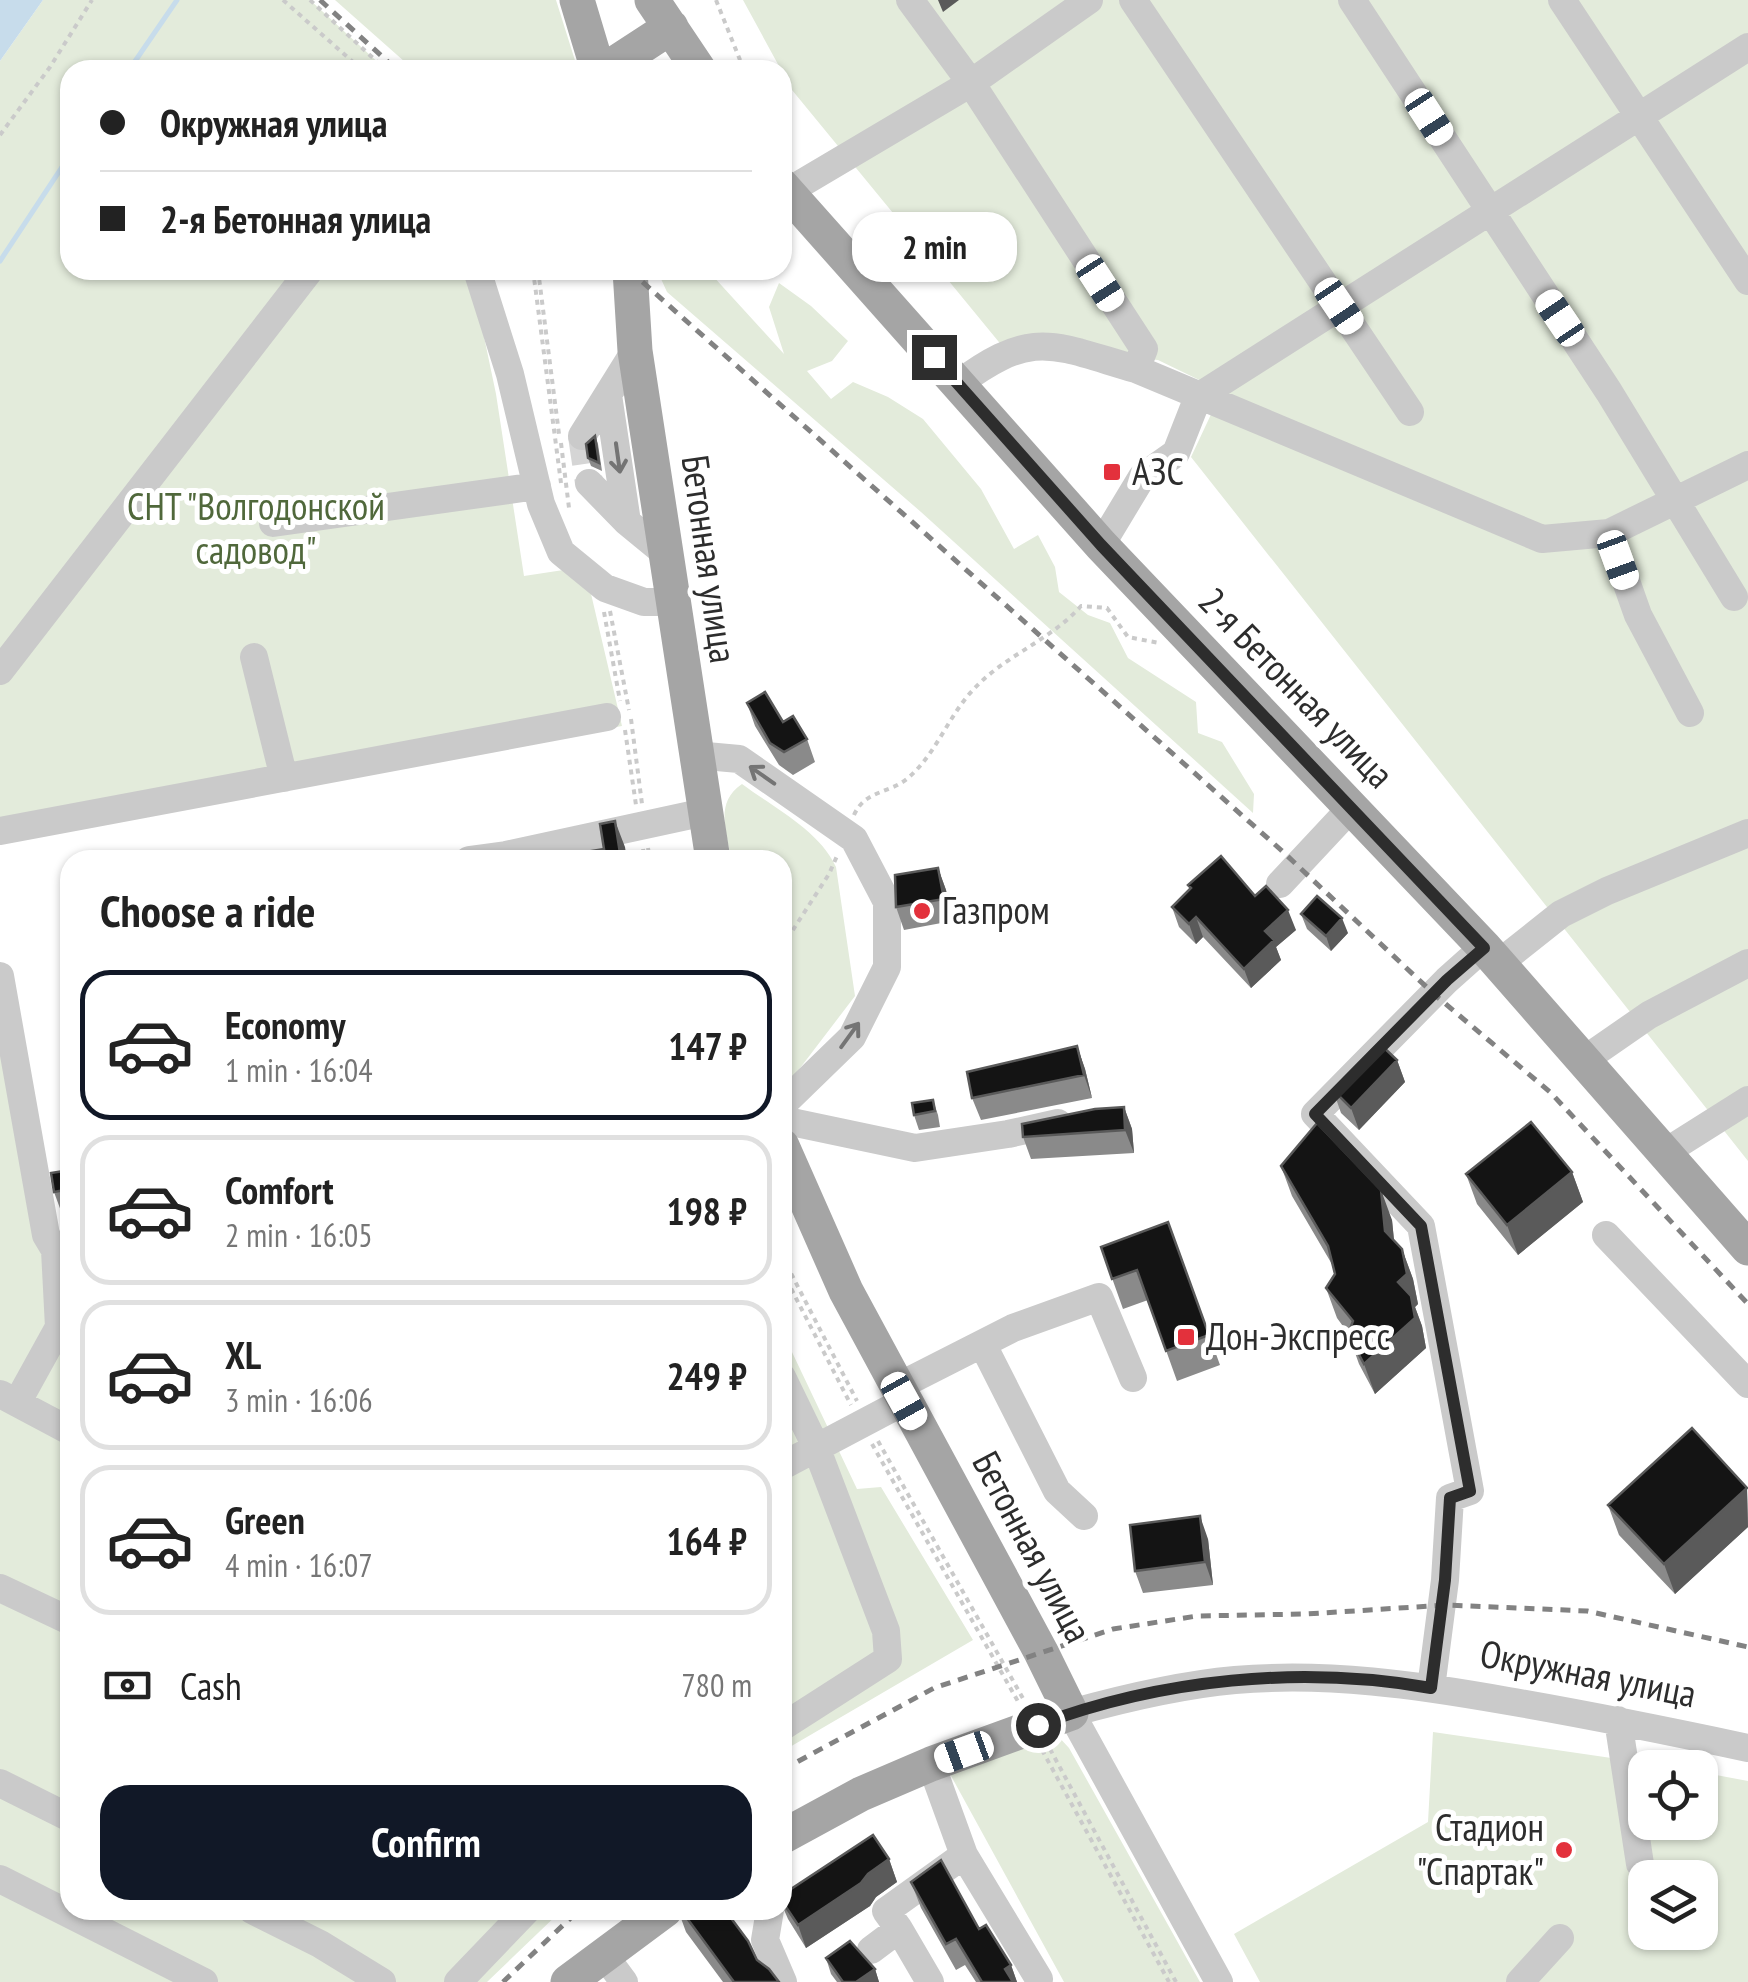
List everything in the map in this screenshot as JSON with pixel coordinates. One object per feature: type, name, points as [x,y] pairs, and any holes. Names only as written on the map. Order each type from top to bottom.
[{"type":"main road","points":[[577,0],[598,60]]},
{"type":"main road","points":[[611,60],[660,9],[693,60]]},
{"type":"main road","name":"2-я Бетонная улица","points":[[792,197],[1101,545],[1491,956],[1745,1239]]},
{"type":"main road","name":"Бетонная улица","points":[[631,280],[636,351],[711,850]]},
{"type":"main road","name":"Бетонная улица","points":[[792,1169],[846,1291],[1071,1712]]},
{"type":"main road","name":"Окружная улица","points":[[792,1832],[861,1794],[1071,1712]]},
{"type":"main road","points":[[568,1982],[614,1968],[656,1920]]},
{"type":"street","points":[[910,0],[971,83],[1144,349],[1136,369]]},
{"type":"street","points":[[792,185],[971,83],[1090,0]]},
{"type":"street","points":[[1133,0],[1410,412]]},
{"type":"street","points":[[1352,0],[1676,499],[1734,596]]},
{"type":"street","points":[[1562,0],[1748,281]]},
{"type":"street","points":[[1101,545],[1142,477],[1176,453],[1198,396],[1748,47]]},
{"type":"street","points":[[0,671],[302,280]]},
{"type":"street","points":[[481,280],[510,374],[537,486],[561,552],[606,588],[644,602],[672,602]]},
{"type":"street","points":[[958,384],[994,357],[1030,345],[1067,349],[1136,369],[1542,539],[1608,533],[1748,465]]},
{"type":"street","points":[[582,436],[636,351]]},
{"type":"street","points":[[608,395],[627,522]]},
{"type":"street","points":[[588,483],[666,554]]},
{"type":"street","points":[[273,523],[537,486]]},
{"type":"street","points":[[1608,533],[1638,615],[1690,713]]},
{"type":"street","points":[[254,656],[284,778]]},
{"type":"street","points":[[0,831],[607,718]]},
{"type":"street","points":[[695,755],[739,759],[854,839],[887,902],[887,967],[852,1037],[792,1095]]},
{"type":"street","points":[[1280,884],[1351,808]]},
{"type":"street","points":[[518,850],[705,812]]},
{"type":"street","points":[[1431,1688],[1445,1580],[1450,1498],[1470,1491],[1421,1226],[1315,1114],[1447,980],[1606,890],[1748,833]]},
{"type":"street","points":[[1584,1060],[1649,1015],[1748,963]]},
{"type":"street","points":[[0,976],[7,1054],[46,1236],[60,1247]]},
{"type":"street","points":[[1664,1153],[1748,1100]]},
{"type":"street","points":[[792,1122],[915,1148],[1081,1118]]},
{"type":"street","points":[[1606,1235],[1748,1384]]},
{"type":"street","points":[[60,1296],[58,1328],[9,1399],[60,1426]]},
{"type":"street","points":[[792,1460],[863,1422],[901,1394],[1013,1328],[1099,1296],[1133,1378]]},
{"type":"street","points":[[983,1346],[1056,1491],[1084,1516]]},
{"type":"street","points":[[792,1398],[816,1447],[886,1631],[888,1659],[792,1721]]},
{"type":"street","points":[[0,1588],[60,1616]]},
{"type":"street","name":"Окружная улица","points":[[1071,1712],[1163,1689],[1238,1680],[1330,1678],[1431,1688],[1618,1720],[1748,1748]]},
{"type":"street","name":"Бетонная улица","points":[[1071,1712],[1220,1982]]},
{"type":"street","points":[[1618,1720],[1639,1860]]},
{"type":"street","points":[[931,1764],[964,1855],[1039,1980]]},
{"type":"street","points":[[0,1783],[60,1813]]},
{"type":"street","points":[[930,1982],[886,1911],[964,1855]]},
{"type":"street","points":[[0,1879],[60,1909]]},
{"type":"street","points":[[81,1920],[204,1982]]},
{"type":"street","points":[[272,1920],[382,1982]]},
{"type":"street","points":[[458,1982],[517,1920]]},
{"type":"street","points":[[768,1920],[765,1940],[782,1982]]},
{"type":"street","points":[[871,1950],[899,1928]]},
{"type":"street","points":[[1520,1982],[1560,1938]]},
{"type":"path","points":[[0,135],[50,67],[92,0]]},
{"type":"path","points":[[283,0],[351,60]]},
{"type":"path","points":[[310,0],[375,60]]},
{"type":"path","points":[[716,0],[740,60]]},
{"type":"path","points":[[851,821],[859,803],[871,794],[890,791],[910,777],[972,690],[1064,626],[1082,606],[1107,608],[1128,637],[1161,643]]},
{"type":"path","points":[[792,931],[829,874],[836,856]]},
{"type":"path","points":[[792,1276],[863,1422],[1026,1703]]},
{"type":"path","points":[[792,1290],[1024,1712]]},
{"type":"path","points":[[1036,1739],[1169,1982]]},
{"type":"path","points":[[1046,1741],[1176,1982]]},
{"type":"green space","name":"СНТ \"Волгодонской садовод\"","points":[[43,0],[310,0],[375,60],[60,60],[60,280],[472,280],[496,394],[524,576],[570,569],[588,581],[622,726],[0,839],[0,61]]},
{"type":"green space","points":[[335,0],[556,0],[575,60],[403,60]]},
{"type":"green space","points":[[743,0],[1748,0],[1748,1161],[1191,457],[1222,391],[1158,360],[1003,347],[792,90],[792,60],[776,60]]},
{"type":"green space","points":[[662,280],[717,280],[784,354],[769,307],[779,283],[811,306],[848,341],[832,361],[807,371],[831,399],[853,382],[888,397],[923,419],[981,489],[1014,549],[1038,535],[1055,567],[1059,592],[1088,615],[1110,623],[1128,658],[1196,702],[1198,733],[1222,742],[1254,794],[1253,813],[921,512],[667,292]]},
{"type":"green space","points":[[742,784],[781,811],[819,842],[836,867],[855,996],[794,1076],[792,850],[729,850],[725,809]]},
{"type":"green space","points":[[0,1004],[40,1221],[60,1242],[60,1920],[552,1920],[487,1982],[0,1982]]},
{"type":"green space","points":[[792,1352],[857,1489],[881,1487],[973,1640],[792,1746]]},
{"type":"green space","name":"Стадион \"Спартак\"","points":[[1433,1732],[1628,1760],[1628,1840],[1718,1840],[1718,1775],[1748,1781],[1748,1982],[1260,1982],[1234,1934],[1428,1822]]},
{"type":"green space","points":[[1057,1735],[1069,1748],[1200,1982],[1064,1982],[950,1774]]},
{"type":"water","points":[[0,0],[43,0],[0,61]]},
{"type":"building","points":[[595,436],[599,463],[588,458],[586,444]]},
{"type":"building","points":[[765,692],[783,722],[793,716],[807,739],[784,752],[770,743],[747,703]]},
{"type":"building","points":[[615,821],[619,850],[598,850],[604,849],[600,824]]},
{"type":"building","points":[[1221,856],[1255,896],[1266,886],[1288,910],[1265,931],[1274,940],[1244,969],[1196,917],[1189,924],[1172,907],[1191,888],[1188,885]]},
{"type":"building","points":[[938,868],[944,899],[896,907],[895,875]]},
{"type":"building","points":[[1317,896],[1342,918],[1326,936],[1301,914]]},
{"type":"building","points":[[1379,1043],[1397,1060],[1351,1108],[1333,1090]]},
{"type":"building","points":[[1077,1046],[1084,1075],[972,1098],[967,1072]]},
{"type":"building","points":[[933,1100],[935,1111],[914,1115],[912,1103]]},
{"type":"building","points":[[1124,1107],[1125,1130],[1023,1137],[1022,1124]]},
{"type":"building","points":[[1531,1122],[1572,1172],[1507,1225],[1466,1174]]},
{"type":"building","points":[[1317,1123],[1381,1190],[1385,1231],[1402,1249],[1407,1274],[1398,1282],[1411,1296],[1415,1318],[1364,1364],[1348,1334],[1353,1321],[1326,1288],[1335,1274],[1328,1246],[1281,1166]]},
{"type":"building","points":[[60,1172],[60,1191],[54,1192],[51,1173]]},
{"type":"building","name":"Дон-Экспресс","points":[[1168,1222],[1209,1335],[1166,1351],[1137,1270],[1112,1279],[1101,1247]]},
{"type":"building","points":[[1692,1428],[1747,1488],[1664,1564],[1608,1505]]},
{"type":"building","points":[[1200,1516],[1205,1562],[1135,1571],[1130,1525]]},
{"type":"building","points":[[873,1835],[889,1859],[798,1925],[792,1916],[792,1888]]},
{"type":"building","points":[[941,1860],[979,1929],[986,1925],[1011,1965],[1005,1969],[1013,1982],[982,1982],[956,1939],[946,1944],[911,1882]]},
{"type":"building","points":[[688,1920],[732,1920],[757,1960],[779,1982],[734,1982]]},
{"type":"building","points":[[850,1941],[875,1969],[856,1982],[843,1982],[826,1958]]},
{"type":"waterway","points":[[136,60],[177,0]]},
{"type":"waterway","points":[[0,261],[60,170]]},
{"type":"tunnel","points":[[582,436],[589,483]]},
{"type":"railway","points":[[320,0],[386,60]]},
{"type":"railway","points":[[640,280],[1281,850],[1435,995],[1550,1092],[1748,1304]]},
{"type":"railway","points":[[792,1765],[934,1688],[1113,1629],[1197,1616],[1447,1605],[1587,1611],[1748,1647]]},
{"type":"railway","points":[[503,1982],[568,1920]]},
{"type":"place","name":"АЗС","points":[[1112,472]]},
{"type":"place","name":"Газпром","points":[[922,911]]},
{"type":"place","name":"Дон-Экспресс","points":[[1186,1337]]},
{"type":"place","name":"Стадион \"Спартак\"","points":[[1564,1850]]},
{"type":"route","points":[[934,357],[1101,545],[1484,948],[1447,980],[1315,1114],[1421,1226],[1470,1491],[1450,1498],[1445,1580],[1431,1688],[1330,1678],[1238,1680],[1163,1689],[1071,1712],[1038,1725]]}]
